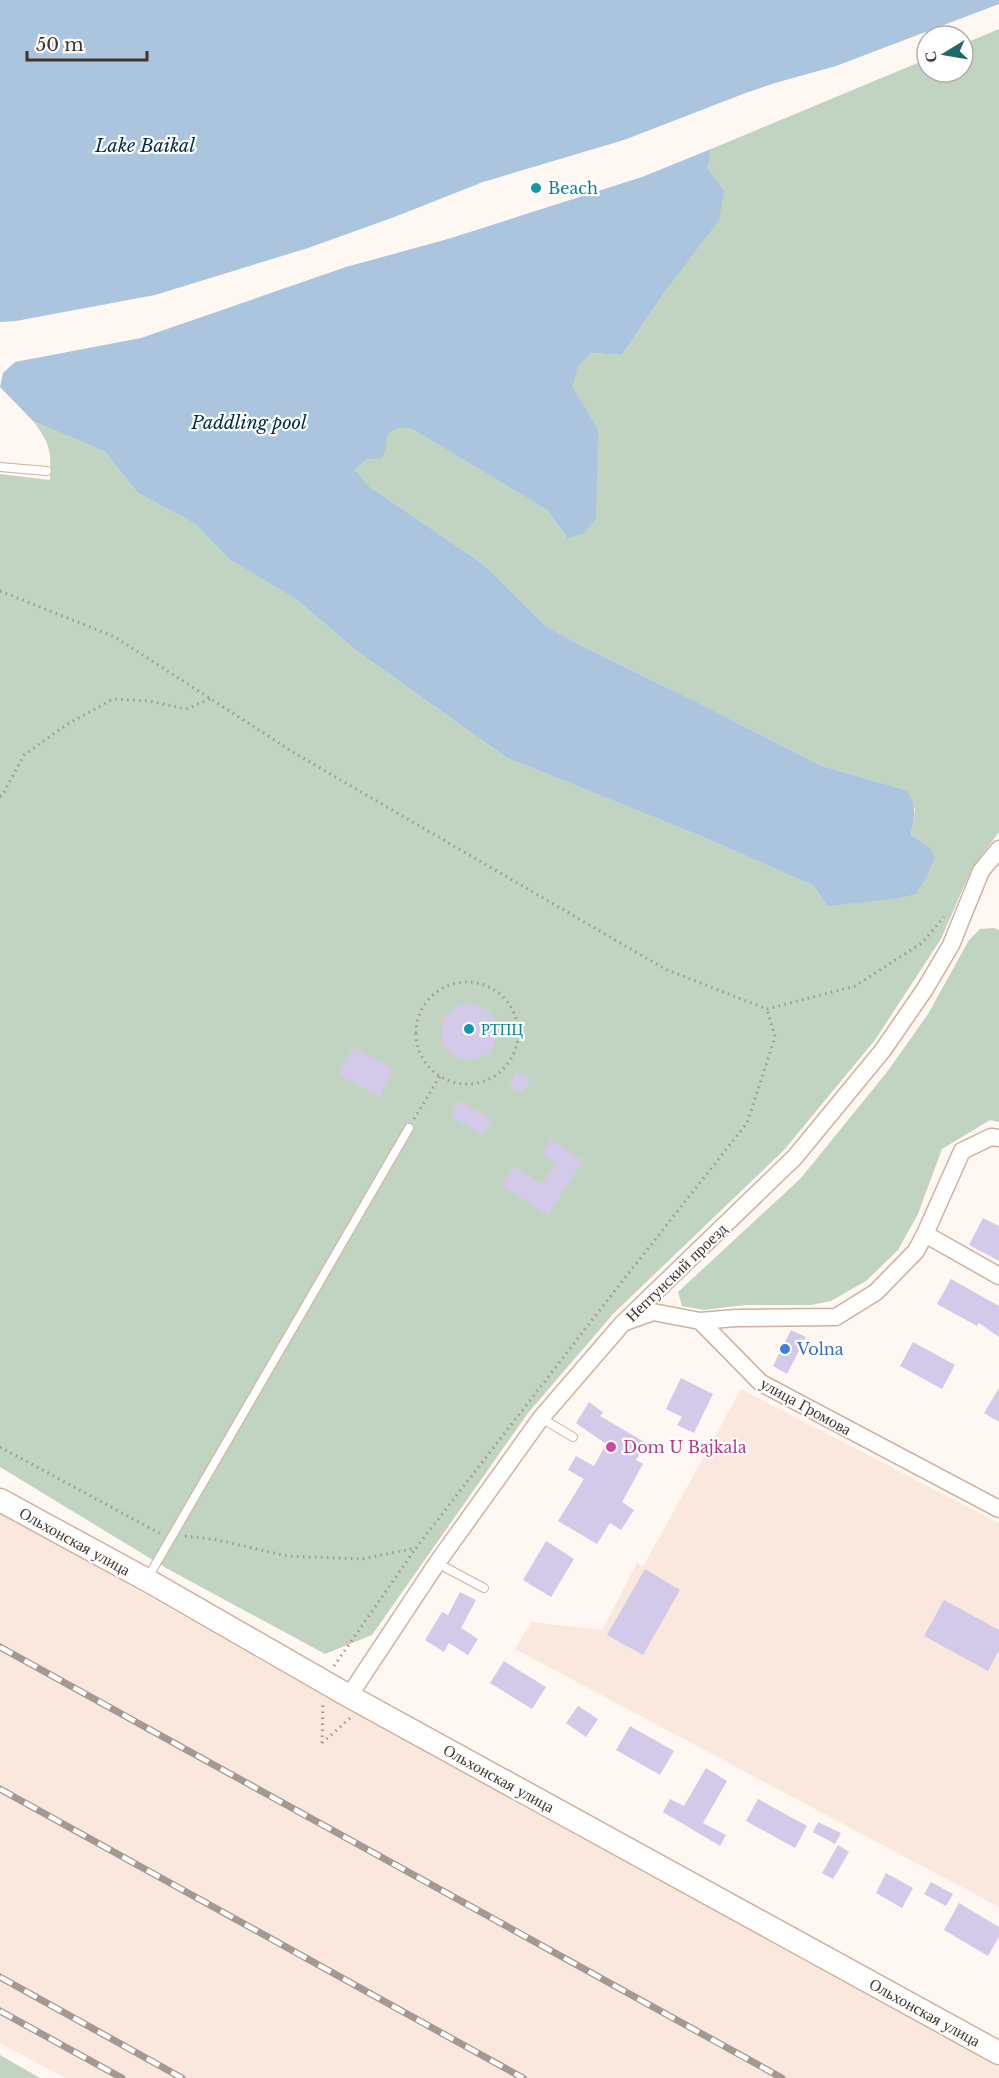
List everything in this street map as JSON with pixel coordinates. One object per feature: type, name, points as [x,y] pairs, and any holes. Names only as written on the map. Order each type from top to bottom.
[{"type":"street","name":"Нептунский проезд","points":[[357,1700],[437,1563],[541,1418],[622,1324],[795,1157],[883,1050],[925,989],[951,945],[981,872],[999,849]]},
{"type":"street","points":[[622,1324],[653,1312],[700,1321],[736,1318],[836,1317],[876,1292],[916,1251],[962,1151],[991,1137],[999,1138]]},
{"type":"street","points":[[925,1234],[999,1276]]},
{"type":"street","name":"улица Громова","points":[[700,1321],[761,1383],[999,1509]]},
{"type":"street","name":"Ольхонская улица","points":[[0,1500],[147,1580],[324,1682],[999,2053]]},
{"type":"lane","points":[[0,467],[47,471]]},
{"type":"lane","points":[[147,1580],[409,1128]]},
{"type":"lane","points":[[541,1418],[573,1437]]},
{"type":"lane","points":[[437,1563],[484,1588]]},
{"type":"path","points":[[0,591],[116,637],[296,754],[665,969],[767,1009],[855,986],[922,943],[944,916]]},
{"type":"path","points":[[0,796],[24,755],[66,725],[113,699],[149,701],[186,709],[210,699]]},
{"type":"path","points":[[458,983],[481,984],[496,991],[509,1003],[516,1019],[518,1036],[514,1053],[505,1068],[490,1079],[473,1084],[456,1083],[440,1076],[427,1065],[419,1051],[416,1035],[418,1019],[424,1005],[435,993],[458,983]]},
{"type":"path","points":[[357,1700],[322,1743],[324,1682],[416,1548],[747,1123],[775,1037],[767,1009]]},
{"type":"path","points":[[409,1128],[440,1076]]},
{"type":"path","points":[[0,1447],[158,1533],[218,1540],[286,1556],[362,1559],[416,1548]]},
{"type":"shaded area","points":[[741,1389],[999,1523],[999,1907],[515,1649],[531,1622],[602,1630],[637,1563],[643,1567]]},
{"type":"shaded area","points":[[0,1512],[266,1663],[582,1835],[999,2067],[999,2078],[65,2078],[0,2043]]},
{"type":"green space","points":[[999,29],[999,832],[972,868],[941,939],[875,1040],[784,1150],[614,1313],[528,1413],[372,1635],[325,1654],[166,1568],[0,1467],[0,474],[50,480],[49,448],[33,421],[105,452],[138,493],[195,524],[230,560],[297,600],[358,652],[507,758],[708,839],[814,886],[827,906],[929,847],[911,835],[915,810],[906,790],[822,766],[546,626],[483,564],[370,487],[355,470],[367,459],[386,448],[386,434],[398,428],[410,428],[547,510],[566,537],[598,429],[571,387],[578,367],[591,353],[622,355],[666,290],[723,191],[706,168],[711,149],[915,64],[915,84],[975,84],[975,39]]},
{"type":"green space","points":[[980,929],[999,930],[999,1122],[990,1120],[942,1149],[918,1214],[898,1250],[866,1281],[831,1301],[811,1305],[745,1305],[704,1310],[682,1306],[678,1292],[801,1178],[887,1072],[928,1014],[969,940]]},
{"type":"green space","points":[[0,2055],[40,2078],[0,2078]]},
{"type":"water","name":"Lake Baikal","points":[[0,0],[999,0],[999,4],[946,24],[915,24],[915,36],[836,66],[743,94],[624,140],[483,182],[308,248],[155,295],[0,322]]},
{"type":"water","name":"Paddling pool","points":[[711,149],[707,168],[724,191],[719,220],[666,290],[622,355],[591,353],[578,367],[572,387],[598,429],[596,518],[583,534],[567,538],[547,510],[410,428],[398,428],[387,434],[386,448],[382,458],[367,459],[355,470],[370,487],[483,564],[546,626],[822,766],[906,790],[914,806],[911,835],[929,847],[935,858],[916,894],[893,899],[827,906],[814,886],[708,839],[507,758],[358,652],[297,600],[230,560],[195,524],[138,493],[105,452],[33,421],[0,387],[3,373],[15,362],[141,338],[346,267],[448,239],[642,177]]},
{"type":"building","name":"РТПЦ","points":[[463,1004],[475,1004],[485,1008],[493,1016],[497,1032],[493,1048],[485,1056],[475,1060],[463,1060],[453,1056],[445,1048],[441,1038],[441,1026],[445,1016],[453,1008]]},
{"type":"building","points":[[353,1047],[394,1069],[380,1097],[338,1074]]},
{"type":"building","points":[[516,1072],[531,1079],[523,1093],[509,1085]]},
{"type":"building","points":[[459,1101],[492,1120],[483,1135],[450,1116]]},
{"type":"building","points":[[551,1140],[583,1161],[548,1215],[502,1186],[514,1166],[542,1184],[556,1163],[542,1154]]},
{"type":"building","points":[[983,1218],[999,1226],[999,1261],[969,1245]]},
{"type":"building","points":[[951,1279],[999,1306],[999,1337],[979,1323],[977,1326],[937,1304]]},
{"type":"building","points":[[791,1330],[806,1337],[787,1374],[773,1366]]},
{"type":"building","points":[[913,1342],[955,1365],[942,1389],[900,1366]]},
{"type":"building","points":[[681,1378],[713,1394],[694,1433],[677,1425],[682,1417],[666,1409]]},
{"type":"building","points":[[999,1388],[999,1422],[984,1413]]},
{"type":"building","points":[[589,1402],[603,1412],[600,1416],[646,1443],[636,1460],[643,1464],[622,1502],[634,1510],[621,1530],[610,1523],[597,1544],[558,1521],[584,1479],[568,1470],[576,1456],[594,1466],[606,1444],[576,1423]]},
{"type":"building","points":[[546,1541],[574,1559],[551,1597],[523,1580]]},
{"type":"building","points":[[645,1569],[680,1590],[643,1655],[607,1635]]},
{"type":"building","points":[[460,1592],[476,1600],[461,1628],[478,1639],[468,1655],[449,1643],[444,1652],[425,1640],[442,1612],[448,1615]]},
{"type":"building","points":[[944,1600],[999,1630],[999,1650],[988,1671],[924,1636]]},
{"type":"building","points":[[504,1661],[546,1687],[532,1709],[490,1683]]},
{"type":"building","points":[[578,1706],[598,1719],[586,1737],[566,1723]]},
{"type":"building","points":[[630,1726],[674,1751],[660,1775],[616,1750]]},
{"type":"building","points":[[706,1768],[727,1781],[703,1823],[726,1835],[720,1846],[663,1812],[670,1799],[684,1806]]},
{"type":"building","points":[[758,1799],[807,1826],[795,1848],[746,1821]]},
{"type":"building","points":[[818,1822],[841,1833],[835,1844],[813,1832]]},
{"type":"building","points":[[838,1845],[849,1852],[833,1879],[822,1873]]},
{"type":"building","points":[[886,1873],[913,1888],[902,1908],[876,1893]]},
{"type":"building","points":[[931,1882],[953,1894],[946,1906],[924,1894]]},
{"type":"building","points":[[959,1903],[999,1927],[999,1937],[988,1956],[944,1930]]},
{"type":"railway","points":[[0,1647],[782,2078]]},
{"type":"railway","points":[[0,1789],[523,2078]]},
{"type":"railway","points":[[0,1977],[182,2078]]},
{"type":"railway","points":[[0,2011],[122,2078]]},
{"type":"place","name":"Beach","points":[[536,188]]},
{"type":"place","name":"РТПЦ","points":[[469,1029]]},
{"type":"place","name":"Volna","points":[[785,1349]]},
{"type":"place","name":"Dom U Bajkala","points":[[611,1447]]}]
